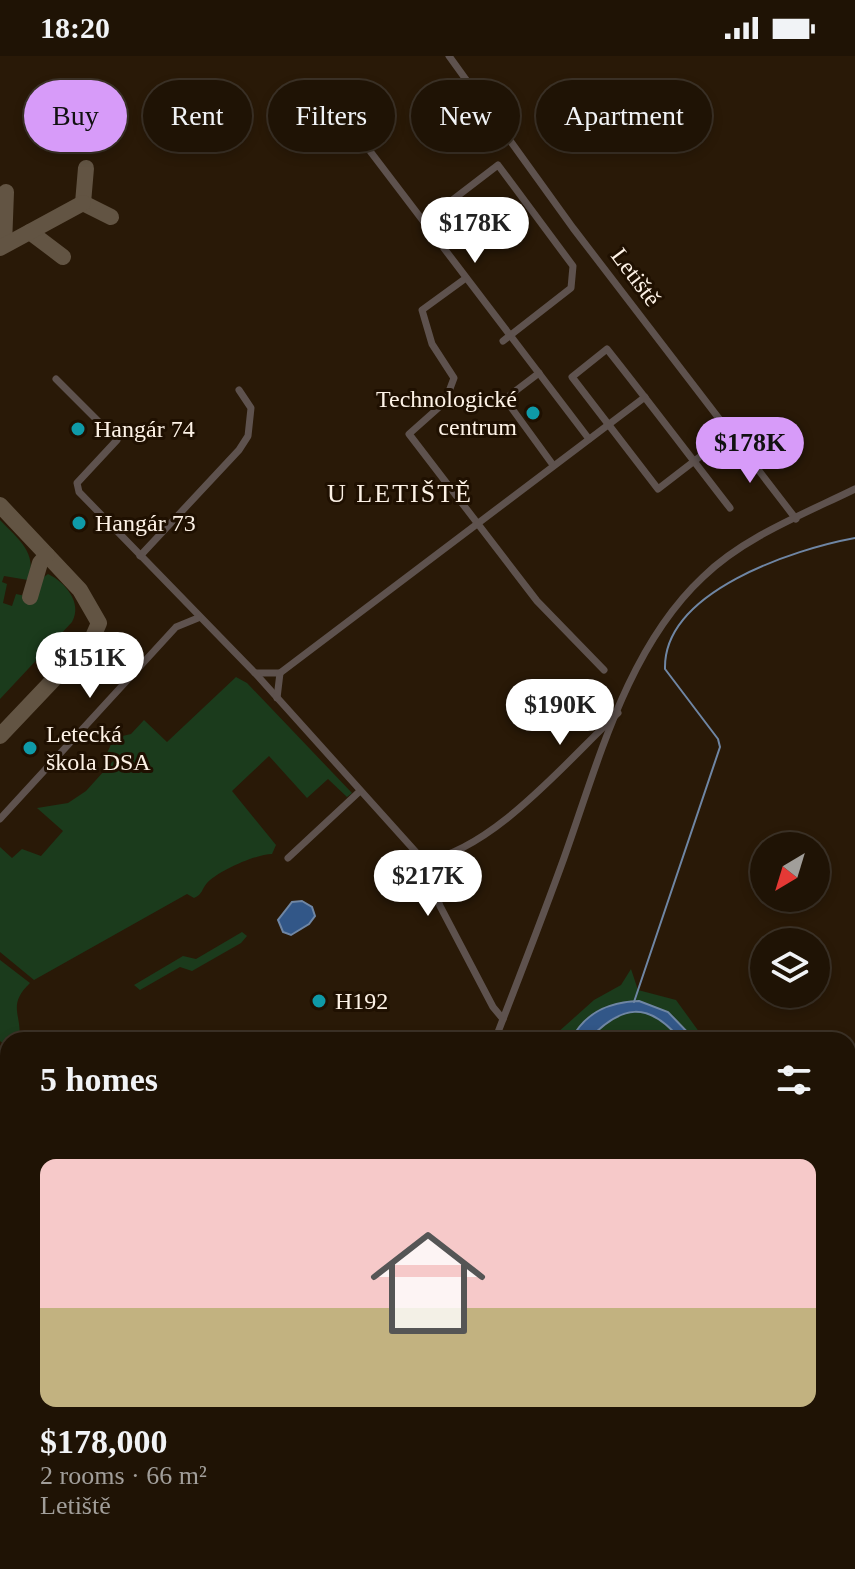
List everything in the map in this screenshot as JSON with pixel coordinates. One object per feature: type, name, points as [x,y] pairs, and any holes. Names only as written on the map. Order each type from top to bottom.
[{"type":"street","name":"Letiště","points":[[449,56],[573,228],[796,519]]},
{"type":"street","points":[[371,152],[425,221],[507,338],[539,373],[589,439]]},
{"type":"street","points":[[425,221],[498,165],[573,266],[571,288],[507,338]]},
{"type":"street","points":[[466,278],[422,310],[432,344],[454,378],[445,402],[409,434],[537,601],[604,670]]},
{"type":"street","points":[[722,439],[694,461],[658,489],[572,377],[607,349],[645,397],[694,461],[730,508]]},
{"type":"street","points":[[539,373],[505,399],[553,465]]},
{"type":"street","points":[[56,379],[117,440],[77,483],[76,488],[198,618],[255,673],[360,791],[394,824],[424,861],[440,906],[493,1007],[503,1019]]},
{"type":"street","points":[[140,556],[239,450],[248,436],[251,408],[239,390]]},
{"type":"street","points":[[255,673],[280,673],[645,397]]},
{"type":"street","points":[[498,1032],[619,711],[658,632],[700,579],[728,556],[855,489]]},
{"type":"street","points":[[0,819],[176,627],[198,618]]},
{"type":"street","points":[[277,698],[280,673]]},
{"type":"street","points":[[424,861],[448,857],[523,806],[619,711]]},
{"type":"street","points":[[288,858],[360,791]]},
{"type":"green space","points":[[0,520],[24,547],[30,562],[28,580],[4,576],[2,582],[7,584],[3,603],[12,606],[16,594],[35,598],[40,580],[48,574],[70,594],[75,615],[72,622],[0,699]]},
{"type":"green space","points":[[236,677],[247,683],[352,793],[347,797],[328,779],[307,798],[269,756],[232,791],[276,845],[272,854],[228,869],[212,878],[194,898],[187,894],[34,980],[0,952],[0,847],[12,858],[22,849],[41,856],[63,831],[37,808],[68,803],[86,791],[114,760],[107,753],[114,738],[131,734],[144,720],[167,742]]},
{"type":"green space","points":[[242,932],[247,936],[241,943],[192,971],[180,967],[140,990],[134,985],[183,956],[196,959]]},
{"type":"green space","points":[[0,960],[30,983],[17,1005],[20,1032],[0,1032]]},
{"type":"green space","points":[[631,969],[638,990],[676,1000],[699,1032],[558,1032],[594,1000],[621,985]]},
{"type":"water","points":[[302,901],[312,907],[315,916],[309,924],[291,935],[283,932],[278,920],[292,902]]},
{"type":"water","points":[[639,1001],[668,1012],[687,1032],[674,1032],[657,1018],[634,1012],[623,1014],[596,1032],[576,1032],[599,1010]]},
{"type":"waterway","points":[[634,1002],[720,747],[718,739],[665,669],[670,641],[685,617],[708,596],[737,578],[800,552],[855,538]]},
{"type":"taxiway","points":[[83,203],[86,168]]},
{"type":"taxiway","points":[[4,245],[6,192]]},
{"type":"taxiway","points":[[83,203],[111,217]]},
{"type":"taxiway","points":[[0,248],[83,203]]},
{"type":"taxiway","points":[[30,232],[63,257]]},
{"type":"taxiway","points":[[0,505],[80,590],[99,623],[92,639],[0,736]]},
{"type":"taxiway","points":[[30,597],[40,563],[47,555]]},
{"type":"place","name":"Technologické centrum","points":[[533,413]]},
{"type":"place","name":"Hangár 74","points":[[78,429]]},
{"type":"place","name":"Hangár 73","points":[[79,523]]},
{"type":"place","name":"Letecká škola DSA","points":[[30,748]]},
{"type":"place","name":"H192","points":[[319,1001]]},
{"type":"district","name":"U LETIŠTĚ","points":[[400,493]]}]
